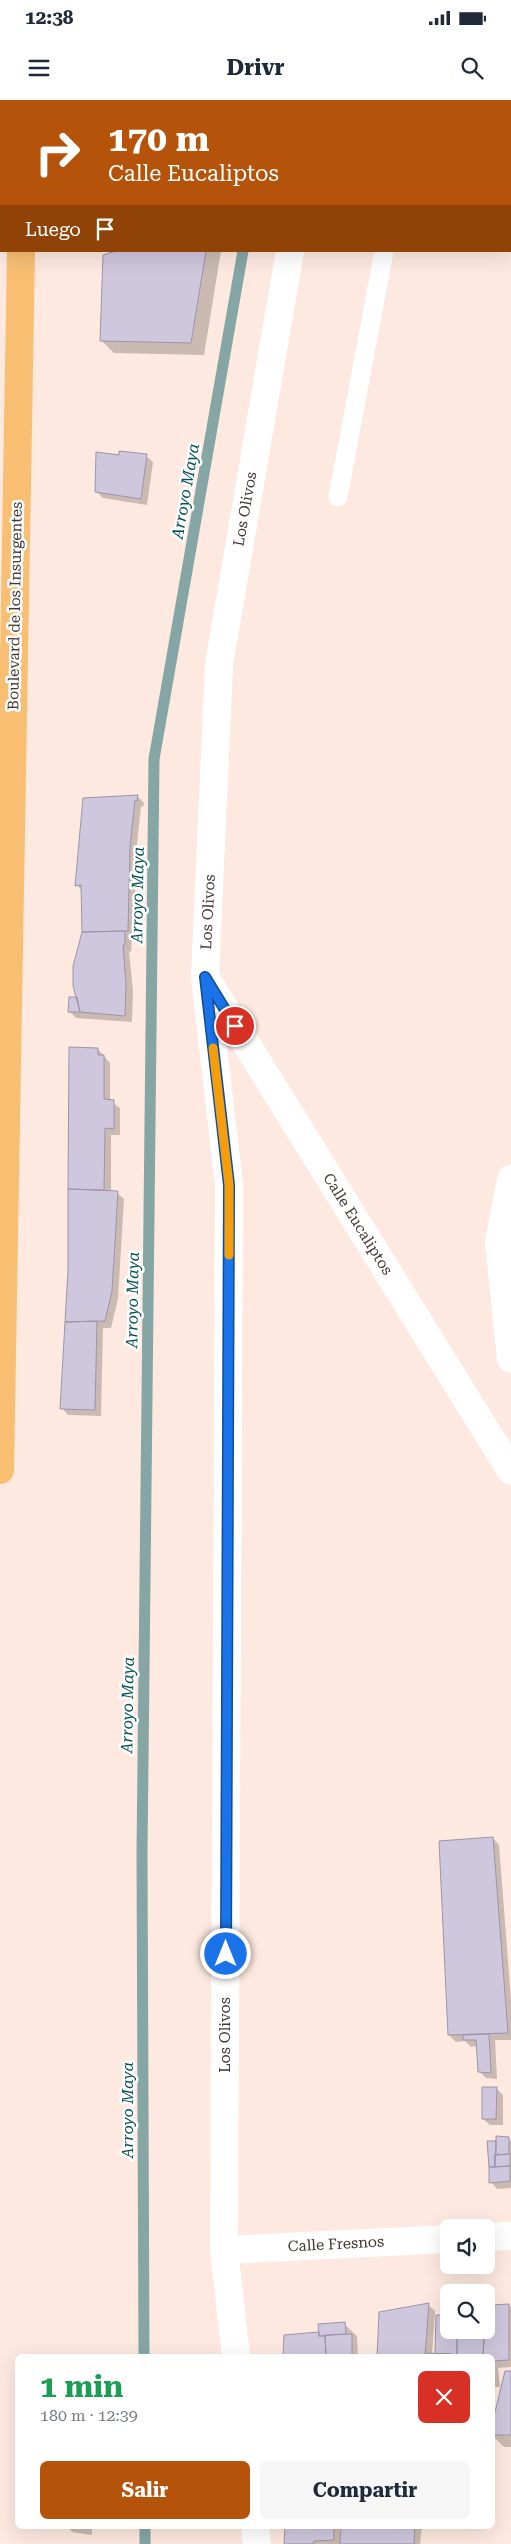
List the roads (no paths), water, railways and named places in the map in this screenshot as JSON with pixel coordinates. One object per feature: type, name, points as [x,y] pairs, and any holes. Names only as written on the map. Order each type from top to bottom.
[{"type":"highway","name":"Boulevard de los Insurgentes","points":[[0,1470],[21,252]]},
{"type":"street","name":"Los Olivos","points":[[236,2354],[224,2250],[229,1185],[205,977],[219,664],[290,252]]},
{"type":"street","name":"Calle Eucaliptos","points":[[205,977],[511,1471]]},
{"type":"street","points":[[511,1179],[499,1242],[511,1359]]},
{"type":"street","points":[[495,2237],[511,2236]]},
{"type":"street","name":"Calle Fresnos","points":[[224,2250],[440,2239]]},
{"type":"street","points":[[255,2529],[257,2544]]},
{"type":"lane","points":[[338,497],[384,252]]},
{"type":"waterway","name":"Arroyo Maya","points":[[144,2354],[142,1853],[154,759],[243,252]]},
{"type":"waterway","name":"Arroyo Maya","points":[[145,2529],[145,2544]]}]
